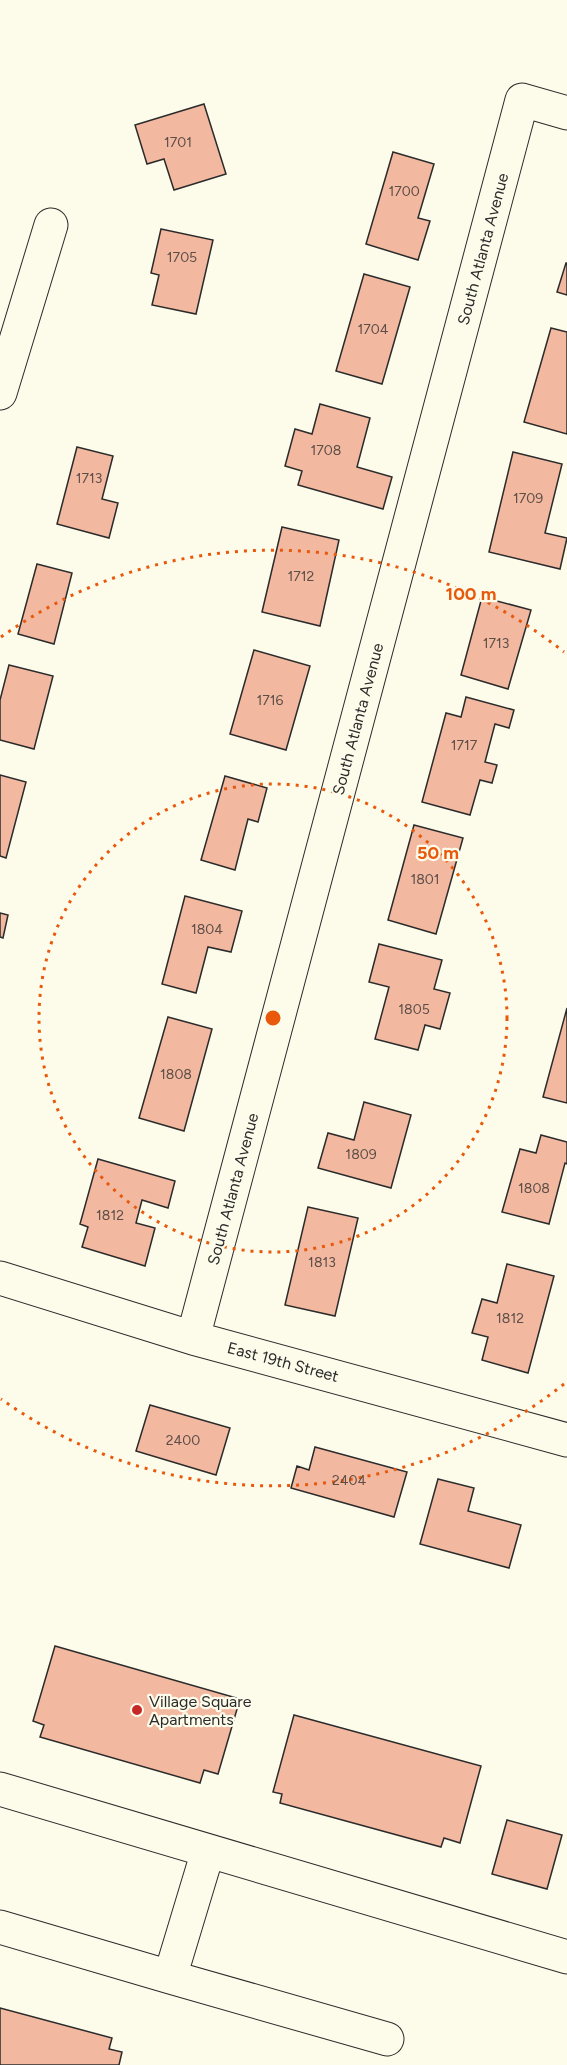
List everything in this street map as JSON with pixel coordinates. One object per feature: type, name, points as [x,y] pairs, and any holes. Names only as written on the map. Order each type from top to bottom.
[{"type":"street","name":"South Atlanta Avenue","points":[[194,1338],[522,100],[567,113]]},
{"type":"street","points":[[1,384],[51,225]]},
{"type":"street","name":"East 19th Street","points":[[0,1278],[194,1338],[567,1440]]},
{"type":"street","points":[[0,1789],[567,1957]]},
{"type":"street","points":[[170,1977],[208,1851]]},
{"type":"street","points":[[0,1927],[387,2039]]},
{"type":"building","points":[[204,104],[226,174],[174,190],[164,159],[147,164],[135,125]]},
{"type":"building","points":[[393,152],[434,164],[418,218],[430,221],[418,260],[366,244]]},
{"type":"building","points":[[161,229],[213,240],[196,314],[152,305],[159,275],[151,273]]},
{"type":"building","points":[[567,263],[567,295],[557,292]]},
{"type":"building","points":[[364,274],[410,287],[382,384],[336,371]]},
{"type":"building","points":[[551,328],[567,332],[567,434],[524,422]]},
{"type":"building","points":[[320,404],[370,418],[357,467],[392,477],[383,509],[298,485],[302,471],[285,466],[295,429],[312,434]]},
{"type":"building","points":[[77,447],[113,456],[102,499],[118,503],[109,538],[57,524]]},
{"type":"building","points":[[513,452],[562,464],[545,533],[567,538],[560,569],[489,552]]},
{"type":"building","points":[[282,527],[339,540],[320,626],[262,612]]},
{"type":"building","points":[[37,564],[72,573],[54,644],[18,634]]},
{"type":"building","points":[[482,597],[531,610],[508,689],[461,675]]},
{"type":"building","points":[[254,650],[310,666],[286,750],[230,734]]},
{"type":"building","points":[[9,665],[53,676],[34,749],[0,740],[0,700]]},
{"type":"building","points":[[466,697],[514,710],[509,728],[495,724],[485,762],[497,765],[492,783],[480,780],[470,815],[422,802],[446,713],[461,717]]},
{"type":"building","points":[[0,775],[26,782],[6,858],[0,856]]},
{"type":"building","points":[[225,776],[267,788],[258,822],[248,819],[235,870],[201,860]]},
{"type":"building","points":[[414,825],[463,838],[436,934],[388,920]]},
{"type":"building","points":[[185,896],[242,911],[231,952],[208,947],[196,993],[162,984]]},
{"type":"building","points":[[0,913],[8,915],[3,938],[0,937]]},
{"type":"building","points":[[379,944],[442,960],[434,989],[450,993],[440,1029],[425,1025],[418,1050],[375,1039],[389,987],[369,982]]},
{"type":"building","points":[[567,1008],[567,1103],[543,1097]]},
{"type":"building","points":[[168,1017],[212,1029],[184,1131],[139,1118]]},
{"type":"building","points":[[364,1102],[411,1115],[391,1188],[318,1168],[328,1133],[354,1140]]},
{"type":"building","points":[[541,1135],[567,1142],[567,1164],[565,1163],[549,1224],[502,1212],[520,1149],[536,1153]]},
{"type":"building","points":[[98,1159],[175,1181],[168,1208],[142,1200],[136,1223],[155,1228],[145,1266],[82,1247],[88,1227],[80,1224]]},
{"type":"building","points":[[308,1207],[358,1218],[335,1316],[285,1305]]},
{"type":"building","points":[[507,1264],[554,1276],[528,1373],[482,1360],[488,1337],[472,1333],[482,1299],[497,1303]]},
{"type":"building","points":[[150,1405],[230,1428],[216,1475],[136,1451]]},
{"type":"building","points":[[315,1447],[407,1472],[394,1517],[291,1488],[297,1466],[309,1470]]},
{"type":"building","points":[[438,1479],[474,1488],[468,1511],[521,1525],[509,1568],[420,1544]]},
{"type":"building","name":"Village Square Apartments","points":[[55,1646],[240,1699],[218,1774],[204,1770],[200,1783],[40,1737],[44,1725],[33,1721]]},
{"type":"building","name":"Village Square Apartments","points":[[294,1715],[481,1766],[460,1843],[444,1838],[441,1847],[280,1803],[282,1794],[273,1792]]},
{"type":"building","points":[[507,1820],[562,1835],[547,1889],[492,1874]]},
{"type":"building","points":[[0,2008],[112,2038],[109,2049],[122,2052],[119,2065],[0,2065]]},
{"type":"place","name":"Village Square Apartments","points":[[137,1710]]}]
